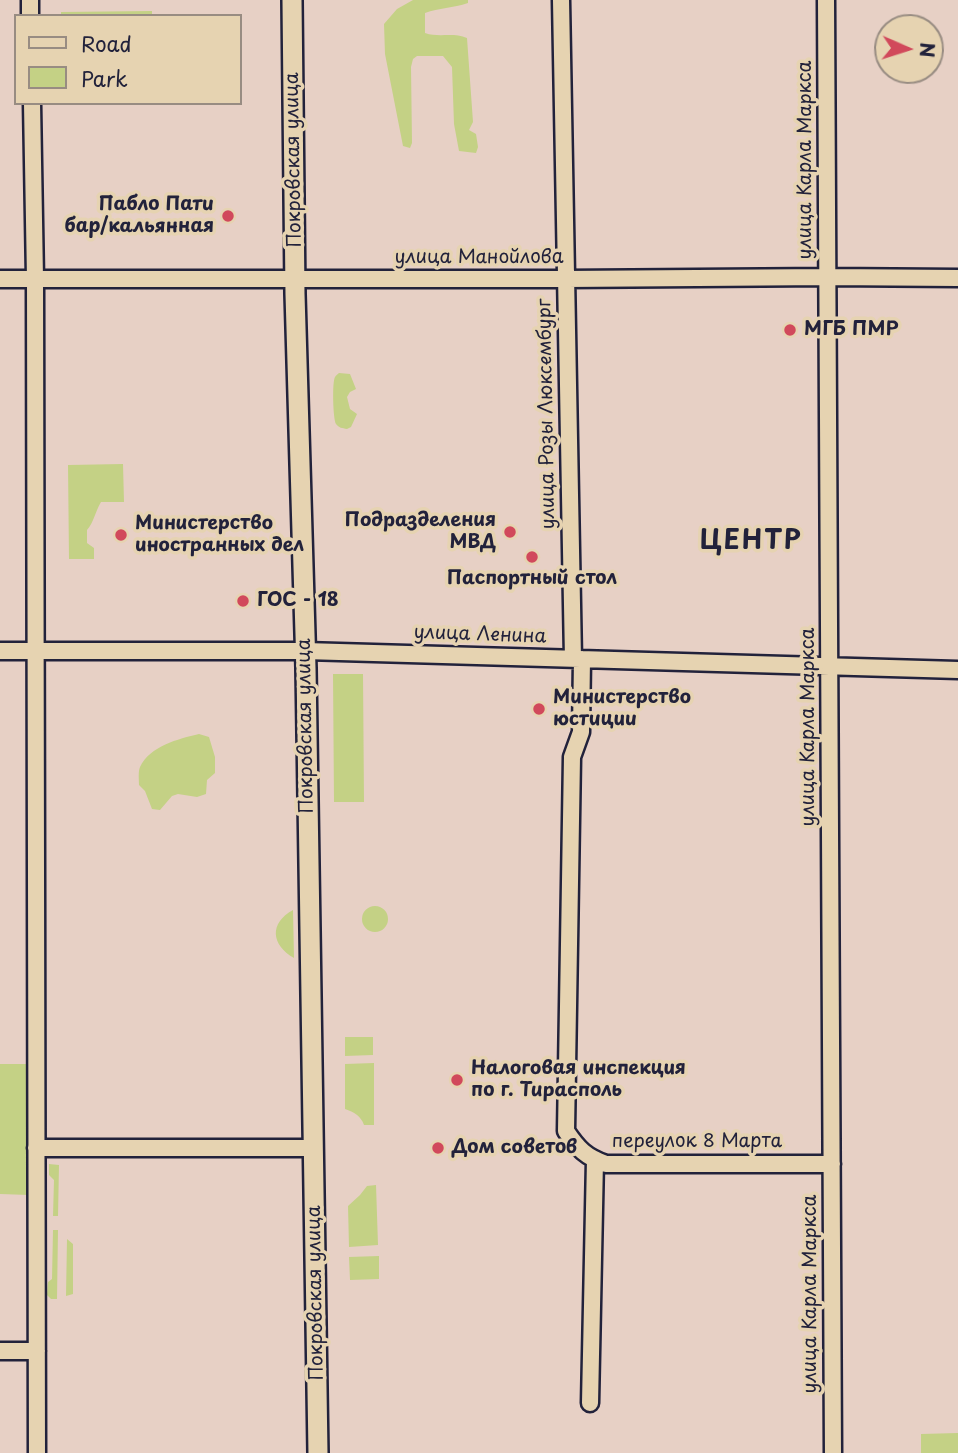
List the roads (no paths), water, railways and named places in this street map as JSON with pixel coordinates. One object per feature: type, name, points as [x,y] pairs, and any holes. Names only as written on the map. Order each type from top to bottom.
[{"type":"main road","name":"Покровская улица","points":[[292,0],[318,1453]]},
{"type":"street","name":"улица Розы Люксембург","points":[[561,0],[566,279],[581,732],[572,757],[568,1014]]},
{"type":"street","name":"улица Карла Маркса","points":[[827,0],[833,1453]]},
{"type":"street","points":[[32,105],[35,279],[37,1453]]},
{"type":"street","name":"улица Манойлова","points":[[0,279],[958,278]]},
{"type":"street","name":"улица Ленина","points":[[0,651],[305,651],[958,670]]},
{"type":"street","name":"переулок 8 Марта","points":[[568,1014],[566,1131],[577,1149],[594,1160],[620,1165],[832,1164]]},
{"type":"street","points":[[36,1148],[314,1148]]},
{"type":"street","points":[[590,1403],[594,1160]]},
{"type":"street","points":[[0,1352],[37,1352]]},
{"type":"place","name":"Пабло Пати бар/кальянная","points":[[228,216]]},
{"type":"place","name":"МГБ ПМР","points":[[790,330]]},
{"type":"place","name":"Подразделения МВД","points":[[510,532]]},
{"type":"place","name":"Министерство иностранных дел","points":[[121,535]]},
{"type":"place","name":"Паспортный стол","points":[[532,557]]},
{"type":"place","name":"ГОС - 18","points":[[243,601]]},
{"type":"place","name":"Министерство юстиции","points":[[539,709]]},
{"type":"place","name":"Налоговая инспекция по г. Тирасполь","points":[[457,1080]]},
{"type":"place","name":"Дом советов","points":[[438,1148]]},
{"type":"district","name":"ЦЕНТР","points":[[751,542]]}]
